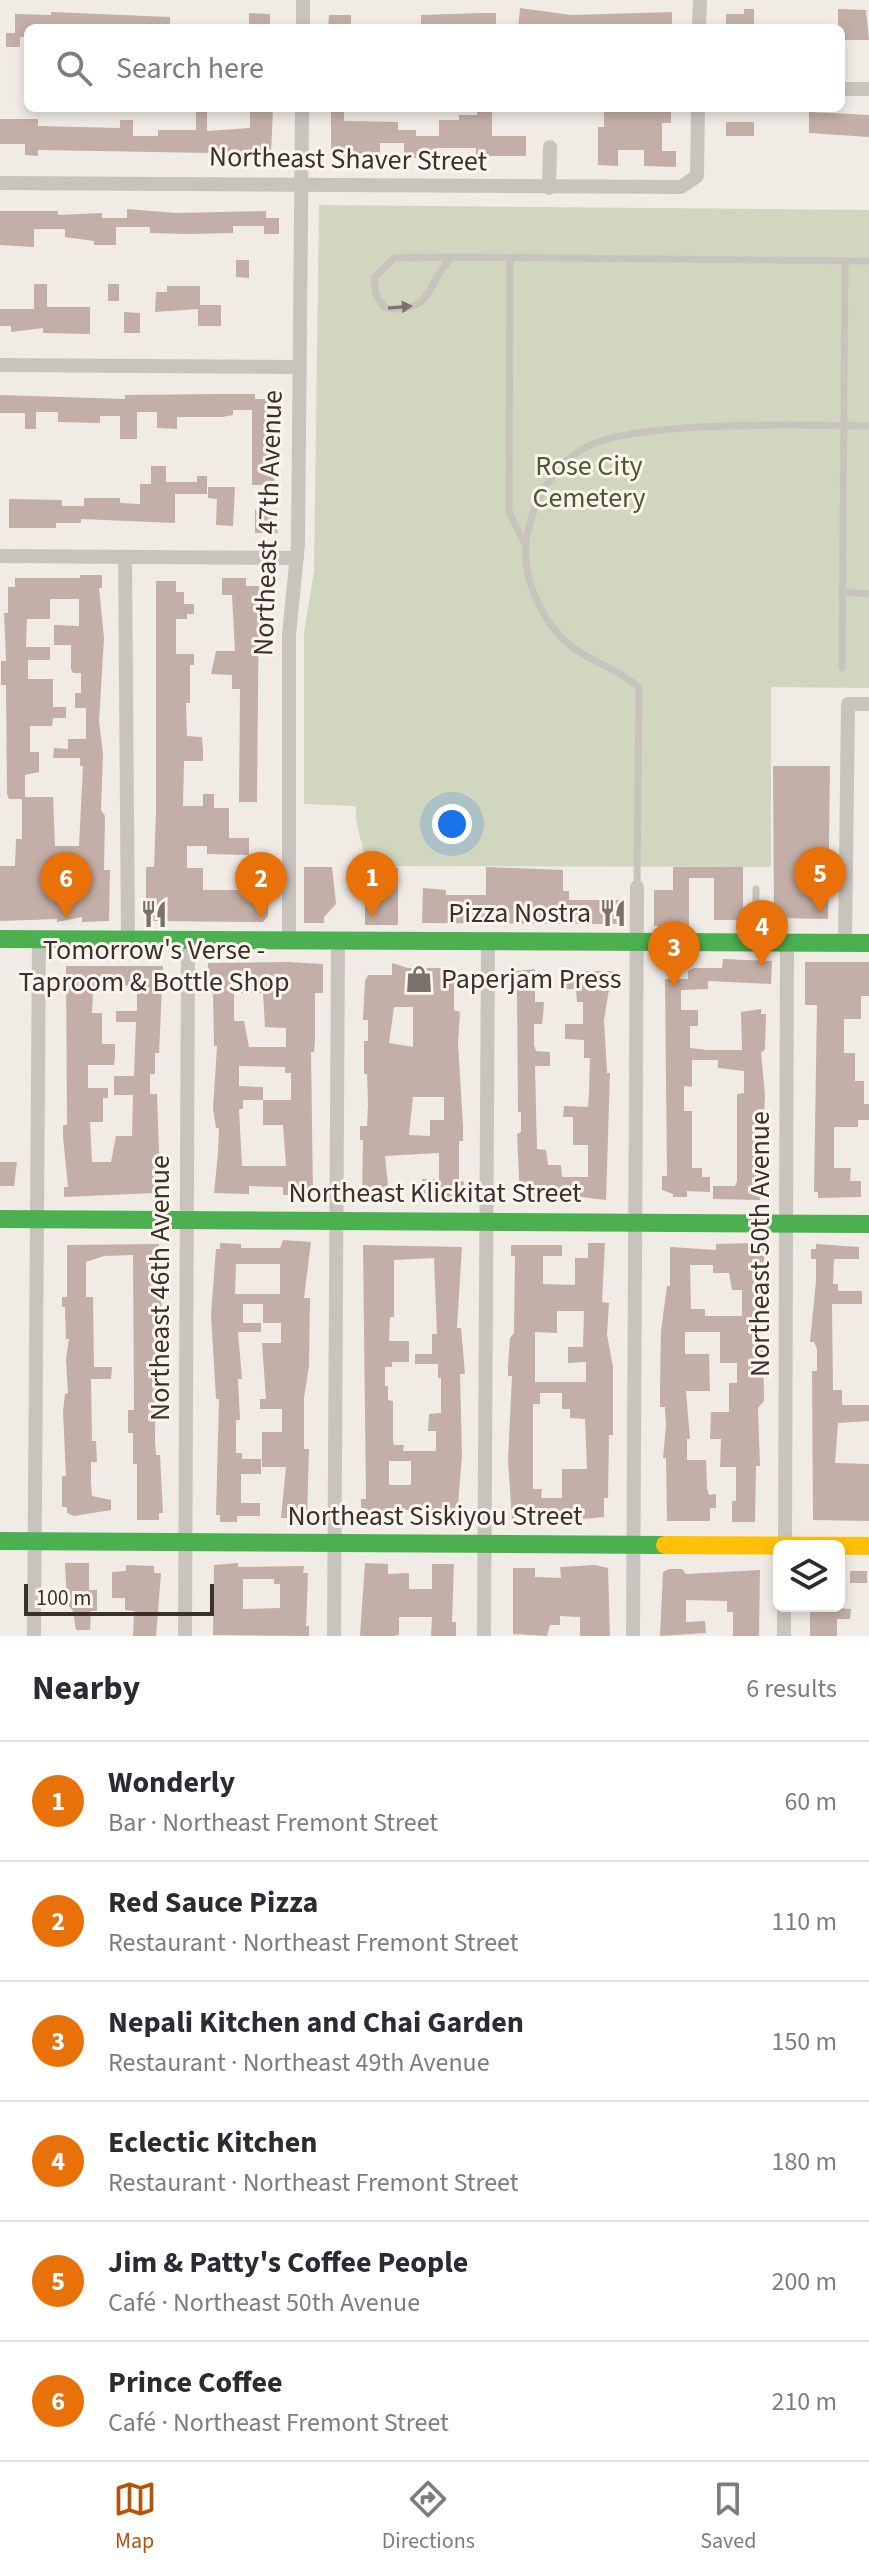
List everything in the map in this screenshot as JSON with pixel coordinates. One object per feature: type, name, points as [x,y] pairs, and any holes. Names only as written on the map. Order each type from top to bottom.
[{"type":"street","points":[[303,0],[303,24]]},
{"type":"street","points":[[699,24],[700,0]]},
{"type":"street","points":[[845,89],[869,89]]},
{"type":"street","name":"Northeast 47th Avenue","points":[[289,940],[289,635],[297,558],[302,112]]},
{"type":"street","name":"Northeast Shaver Street","points":[[0,183],[681,187],[694,180],[698,170],[698,112]]},
{"type":"street","points":[[549,188],[550,147]]},
{"type":"street","points":[[0,365],[300,367]]},
{"type":"street","points":[[0,556],[297,558]]},
{"type":"street","points":[[125,557],[128,940]]},
{"type":"street","points":[[845,943],[848,704],[869,704]]},
{"type":"street","points":[[633,1636],[637,887]]},
{"type":"street","points":[[0,939],[869,943]]},
{"type":"street","points":[[34,1636],[39,939]]},
{"type":"street","name":"Northeast 46th Avenue","points":[[185,1636],[188,940]]},
{"type":"street","points":[[334,1636],[338,941]]},
{"type":"street","points":[[484,1636],[488,942]]},
{"type":"street","name":"Northeast 50th Avenue","points":[[785,1540],[787,943]]},
{"type":"street","name":"Northeast Klickitat Street","points":[[0,1219],[869,1224]]},
{"type":"street","name":"Northeast Siskiyou Street","points":[[0,1541],[773,1546]]},
{"type":"street","name":"Northeast Siskiyou Street","points":[[845,1546],[869,1546]]},
{"type":"street","points":[[784,1612],[784,1636]]},
{"type":"lane","points":[[452,257],[444,265],[434,289],[419,304],[399,310],[385,308],[376,295],[374,278],[394,258],[452,257],[869,261]]},
{"type":"lane","points":[[510,258],[509,512],[524,542],[528,578],[541,608],[560,635],[603,667],[627,677],[639,688],[637,887]]},
{"type":"lane","points":[[842,668],[845,261]]},
{"type":"lane","points":[[524,542],[544,485],[564,463],[588,446],[624,436],[662,431],[869,426]]},
{"type":"lane","points":[[842,592],[869,594]]},
{"type":"lane","points":[[755,943],[756,889]]},
{"type":"green space","name":"Rose City Cemetery","points":[[319,205],[869,210],[869,688],[771,687],[771,867],[365,866],[356,806],[304,804],[304,633],[314,571]]},
{"type":"building","points":[[520,8],[571,15],[672,12],[672,24],[518,24]]},
{"type":"building","points":[[744,9],[754,9],[754,24],[726,24],[726,14],[744,14]]},
{"type":"building","points":[[838,9],[866,10],[869,40],[845,40],[845,24],[838,24]]},
{"type":"building","points":[[51,12],[170,17],[170,24],[24,24],[20,47],[6,47],[6,33],[15,33],[15,14],[51,15]]},
{"type":"building","points":[[249,13],[270,14],[270,24],[249,24]]},
{"type":"building","points":[[496,13],[496,24],[421,24],[421,15]]},
{"type":"building","points":[[329,15],[351,15],[351,24],[328,24]]},
{"type":"building","points":[[196,112],[207,112],[207,131],[250,128],[250,112],[273,112],[271,154],[38,150],[38,156],[25,155],[25,144],[0,144],[0,119],[38,119],[38,126],[120,128],[120,120],[133,120],[133,136],[158,136],[158,130],[196,130]]},
{"type":"building","points":[[331,112],[344,112],[344,121],[398,122],[398,130],[416,130],[416,136],[439,136],[439,120],[459,120],[459,115],[492,112],[492,136],[526,136],[526,156],[476,156],[476,148],[437,148],[437,158],[408,158],[404,156],[404,143],[380,143],[380,158],[331,158]]},
{"type":"building","points":[[604,112],[671,112],[671,123],[662,123],[662,151],[676,151],[676,167],[644,166],[644,150],[618,150],[618,166],[598,165],[598,127],[604,127]]},
{"type":"building","points":[[809,112],[869,115],[869,137],[809,133]]},
{"type":"building","points":[[726,122],[754,122],[754,136],[726,136]]},
{"type":"building","points":[[127,209],[175,213],[266,211],[266,218],[279,218],[279,234],[264,234],[264,226],[233,226],[233,233],[187,234],[150,233],[150,227],[116,227],[116,245],[94,245],[94,241],[65,237],[65,229],[34,229],[34,247],[0,245],[0,211],[58,211],[58,215],[102,213],[102,218],[127,218]]},
{"type":"building","points":[[236,260],[249,260],[249,278],[236,277]]},
{"type":"building","points":[[34,284],[47,284],[47,307],[90,307],[90,334],[43,333],[43,328],[11,332],[11,326],[0,326],[0,309],[34,309]]},
{"type":"building","points":[[108,284],[119,284],[119,301],[108,301]]},
{"type":"building","points":[[167,286],[200,286],[200,305],[221,305],[221,326],[198,326],[198,309],[155,312],[156,292],[167,292]]},
{"type":"building","points":[[124,312],[140,313],[140,333],[124,333]]},
{"type":"building","points":[[255,394],[255,399],[270,399],[270,420],[277,421],[274,485],[252,485],[252,410],[233,410],[233,415],[222,417],[177,417],[177,429],[157,428],[157,412],[137,412],[137,439],[120,439],[120,416],[100,416],[100,423],[58,422],[58,412],[36,412],[36,429],[25,429],[25,413],[0,413],[0,395],[125,399],[125,395]]},
{"type":"building","points":[[151,466],[166,466],[166,482],[197,482],[197,476],[207,476],[207,494],[175,494],[175,523],[81,519],[81,523],[56,523],[56,528],[9,528],[9,499],[62,500],[62,506],[84,506],[84,498],[120,498],[120,503],[140,504],[140,484],[151,484]]},
{"type":"building","points":[[208,487],[235,487],[233,526],[216,525],[217,499],[208,498]]},
{"type":"building","points":[[255,510],[272,510],[278,533],[255,533]]},
{"type":"building","points":[[80,575],[102,575],[102,588],[99,588],[104,638],[99,721],[103,754],[101,810],[105,816],[104,870],[110,870],[109,921],[82,922],[82,917],[57,922],[57,919],[0,921],[0,866],[15,866],[16,839],[22,839],[22,799],[9,799],[7,794],[6,685],[1,685],[1,661],[6,661],[4,613],[8,613],[8,587],[15,587],[15,578],[80,578]],"holes":[[[50,599],[79,599],[79,626],[54,625],[54,645],[71,645],[71,669],[73,673],[81,673],[81,693],[75,693],[75,708],[86,708],[86,739],[68,739],[68,749],[54,748],[53,758],[80,758],[80,766],[83,766],[79,846],[55,846],[53,797],[25,797],[25,775],[39,772],[39,752],[30,752],[30,726],[52,726],[53,718],[66,718],[66,707],[53,707],[53,679],[28,679],[28,660],[50,660],[50,647],[26,647],[27,619],[50,619]]]},
{"type":"building","points":[[222,578],[246,578],[246,586],[259,586],[257,802],[239,802],[240,689],[232,689],[232,675],[211,674],[216,651],[235,651],[232,595],[222,595]]},
{"type":"building","points":[[156,581],[176,581],[176,592],[184,592],[184,604],[194,604],[194,614],[187,614],[187,619],[176,619],[176,654],[194,654],[194,665],[190,665],[190,703],[186,703],[187,736],[202,737],[203,761],[184,761],[183,806],[203,806],[203,794],[214,794],[214,808],[229,808],[229,838],[249,838],[249,855],[207,854],[207,846],[187,846],[187,868],[203,868],[203,890],[250,890],[250,883],[257,883],[257,872],[268,872],[268,916],[263,922],[146,921],[146,867],[154,867],[156,812]]},
{"type":"building","points":[[773,766],[830,766],[828,919],[774,918]]},
{"type":"building","points":[[304,867],[332,867],[336,904],[324,917],[324,923],[304,923]]},
{"type":"building","points":[[486,867],[563,870],[563,891],[569,891],[569,900],[621,900],[621,924],[422,923],[423,888],[446,890],[446,895],[486,895]]},
{"type":"building","points":[[673,867],[743,867],[743,920],[714,920],[714,878],[689,878],[689,926],[654,926],[654,890],[673,890]]},
{"type":"building","points":[[365,868],[398,868],[398,925],[365,925]]},
{"type":"building","points":[[723,959],[772,961],[771,984],[708,981],[708,989],[681,990],[681,1010],[698,1010],[698,1026],[690,1026],[690,1048],[707,1050],[742,1050],[741,1012],[761,1009],[761,1014],[766,1014],[765,1049],[761,1053],[765,1095],[760,1200],[713,1199],[713,1186],[735,1186],[737,1181],[737,1094],[744,1093],[744,1071],[718,1068],[718,1060],[692,1060],[692,1087],[684,1086],[684,1111],[692,1111],[692,1168],[702,1168],[702,1177],[710,1177],[710,1192],[687,1191],[687,1197],[673,1197],[673,1194],[662,1190],[662,1176],[667,1176],[665,979],[688,979],[688,971],[694,968],[722,968]]},
{"type":"building","points":[[805,962],[869,962],[869,996],[861,996],[861,1019],[844,1019],[844,1053],[855,1053],[855,1081],[864,1081],[864,1104],[869,1104],[869,1120],[858,1120],[858,1127],[834,1127],[834,1168],[851,1168],[850,1181],[861,1181],[861,1197],[818,1198],[818,1192],[814,1192],[817,1005],[805,1005]]},
{"type":"building","points":[[208,963],[323,964],[323,993],[315,993],[315,1041],[314,1052],[311,1052],[313,1195],[283,1195],[283,1187],[249,1186],[249,1194],[214,1193],[219,1128],[216,1128],[213,1109],[217,1046],[214,1046],[213,993],[207,993]],"holes":[[[234,993],[263,993],[265,1027],[286,1028],[286,1047],[249,1047],[244,1021],[234,1021]],[[239,1066],[285,1067],[285,1073],[291,1073],[291,1100],[263,1100],[263,1087],[239,1086]],[[243,1100],[263,1100],[263,1125],[283,1125],[286,1166],[242,1166],[239,1109],[243,1109]]]},
{"type":"building","points":[[392,963],[408,968],[454,968],[454,1010],[460,1012],[458,1043],[463,1141],[459,1141],[459,1180],[464,1182],[464,1197],[461,1198],[422,1194],[422,1179],[439,1179],[439,1153],[385,1156],[389,1195],[362,1195],[363,1140],[360,1140],[360,1126],[367,1126],[368,1104],[367,1074],[364,1074],[364,1041],[368,1041],[368,1020],[363,1020],[365,981],[368,975],[392,975]],"holes":[[[394,1007],[413,1007],[413,1047],[389,1043]],[[413,1097],[444,1097],[444,1120],[430,1120],[430,1136],[409,1135]]]},
{"type":"building","points":[[66,966],[163,966],[159,1053],[155,1053],[155,1074],[150,1074],[150,1094],[157,1094],[160,1180],[156,1193],[64,1197],[64,1187],[68,1187],[63,1125],[67,1125]],"holes":[[[113,985],[137,986],[137,1011],[116,1011],[116,1022],[136,1022],[134,1076],[114,1076],[114,1095],[133,1095],[132,1136],[116,1136],[111,1162],[92,1162],[90,1122],[103,1122],[103,1098],[108,1098],[108,1088],[88,1088],[88,1065],[114,1065],[115,1056],[115,1044],[102,1044],[102,1013],[92,1013],[93,992],[113,992]]]},
{"type":"building","points":[[535,969],[535,1002],[544,1002],[542,1024],[534,1024],[534,1045],[536,1051],[550,1052],[550,1066],[535,1066],[537,1149],[546,1150],[548,1165],[561,1165],[562,1177],[588,1177],[588,1145],[573,1145],[573,1117],[563,1117],[564,1106],[588,1107],[590,1058],[584,1058],[584,1040],[565,1039],[565,1024],[583,1024],[583,1002],[577,1002],[576,989],[566,989],[567,971],[613,971],[613,989],[609,989],[604,1020],[607,1073],[610,1073],[606,1200],[565,1195],[565,1191],[541,1191],[541,1197],[520,1197],[517,1134],[521,1132],[521,1112],[518,1112],[517,992],[513,987],[513,975],[516,971]]},
{"type":"building","points":[[0,1162],[17,1162],[14,1186],[0,1186]]},
{"type":"building","points":[[283,1240],[311,1242],[304,1298],[310,1298],[309,1366],[304,1398],[304,1449],[309,1449],[307,1518],[281,1518],[286,1467],[262,1467],[262,1432],[282,1432],[282,1409],[260,1409],[260,1399],[266,1399],[262,1343],[281,1343],[281,1323],[263,1323],[263,1304],[243,1304],[243,1323],[261,1323],[261,1332],[238,1332],[242,1379],[238,1379],[240,1420],[236,1420],[236,1453],[242,1453],[242,1459],[261,1459],[261,1474],[241,1474],[241,1503],[260,1503],[260,1516],[237,1516],[237,1522],[220,1522],[220,1515],[216,1515],[219,1399],[216,1399],[211,1314],[216,1249],[220,1249],[220,1243],[241,1244],[241,1248],[280,1248]],"holes":[[[236,1264],[280,1264],[280,1294],[235,1294]]]},
{"type":"building","points":[[588,1243],[605,1243],[602,1302],[609,1303],[607,1335],[613,1367],[613,1435],[609,1435],[608,1498],[604,1498],[604,1517],[583,1519],[583,1511],[532,1511],[532,1520],[512,1520],[508,1460],[512,1376],[508,1376],[508,1365],[510,1338],[514,1333],[515,1256],[511,1256],[511,1245],[562,1245],[562,1256],[543,1256],[543,1284],[575,1285],[575,1258],[588,1258]],"holes":[[[557,1311],[584,1311],[583,1347],[568,1347],[568,1363],[586,1362],[586,1382],[535,1382],[535,1332],[557,1333]],[[540,1393],[562,1393],[562,1409],[570,1409],[570,1418],[585,1419],[587,1469],[562,1469],[562,1498],[541,1498],[542,1489],[533,1489],[533,1404],[540,1404]]]},
{"type":"building","points":[[752,1243],[752,1248],[765,1248],[759,1338],[763,1338],[764,1401],[758,1408],[760,1466],[756,1466],[755,1522],[732,1522],[732,1501],[736,1501],[736,1467],[720,1467],[721,1439],[710,1439],[711,1412],[729,1412],[729,1383],[737,1383],[737,1363],[720,1363],[720,1332],[685,1332],[685,1354],[709,1354],[710,1391],[686,1391],[690,1439],[687,1439],[687,1460],[706,1460],[707,1488],[709,1495],[716,1494],[716,1508],[710,1508],[710,1521],[667,1521],[666,1458],[663,1458],[666,1426],[665,1407],[660,1407],[660,1387],[661,1331],[667,1286],[670,1286],[670,1247],[716,1250],[716,1244]],"holes":[[[690,1265],[713,1265],[713,1273],[729,1273],[732,1290],[742,1290],[742,1316],[705,1316],[705,1309],[691,1309]]]},
{"type":"building","points":[[159,1244],[162,1317],[156,1317],[155,1441],[156,1455],[160,1455],[163,1513],[159,1513],[159,1520],[137,1520],[137,1464],[133,1464],[133,1433],[128,1433],[128,1410],[134,1410],[133,1255],[104,1256],[86,1262],[86,1297],[93,1297],[94,1367],[112,1367],[111,1379],[91,1379],[92,1441],[96,1441],[97,1462],[91,1462],[92,1496],[111,1500],[111,1510],[74,1516],[67,1513],[67,1507],[62,1507],[62,1476],[66,1476],[63,1411],[65,1394],[68,1393],[66,1359],[69,1339],[66,1339],[62,1297],[67,1297],[67,1245]]},
{"type":"building","points":[[816,1244],[859,1247],[859,1259],[834,1259],[833,1284],[838,1284],[838,1291],[862,1291],[862,1304],[832,1304],[833,1390],[842,1390],[842,1405],[869,1405],[869,1421],[838,1423],[835,1463],[869,1464],[869,1521],[813,1520],[812,1371],[817,1371],[817,1349],[814,1342],[810,1342],[816,1281],[816,1259],[811,1259],[811,1249],[816,1249]]},
{"type":"building","points":[[363,1245],[462,1247],[457,1328],[461,1328],[465,1374],[460,1374],[462,1455],[457,1518],[437,1518],[433,1510],[405,1510],[394,1516],[361,1513],[361,1499],[366,1499]],"holes":[[[434,1258],[437,1334],[432,1334],[432,1354],[415,1354],[415,1364],[438,1364],[441,1413],[429,1414],[428,1431],[436,1431],[436,1451],[403,1451],[404,1445],[394,1445],[393,1401],[388,1400],[388,1386],[385,1386],[385,1367],[392,1367],[392,1362],[409,1362],[409,1341],[389,1341],[390,1317],[394,1317],[394,1260]],[[389,1461],[411,1461],[411,1485],[389,1485]]]},
{"type":"building","points":[[65,1563],[89,1563],[89,1590],[97,1590],[97,1611],[91,1611],[90,1630],[76,1630],[73,1611],[67,1603]]},
{"type":"building","points":[[365,1563],[388,1564],[388,1574],[409,1573],[409,1589],[432,1589],[432,1564],[454,1564],[452,1622],[456,1622],[456,1636],[431,1636],[432,1617],[399,1617],[399,1635],[360,1636]]},
{"type":"building","points":[[126,1565],[154,1566],[154,1573],[161,1573],[156,1636],[133,1636],[134,1611],[125,1610],[125,1598],[112,1598],[112,1572],[126,1571]]},
{"type":"building","points":[[214,1565],[304,1566],[303,1573],[308,1573],[306,1626],[309,1626],[309,1636],[213,1635]],"holes":[[[243,1579],[274,1579],[274,1584],[280,1584],[280,1608],[243,1609]]]},
{"type":"building","points":[[595,1565],[608,1568],[610,1636],[580,1636],[580,1617],[560,1616],[560,1625],[550,1625],[547,1636],[513,1634],[513,1568],[535,1568],[535,1577],[561,1578],[560,1567]]},
{"type":"building","points":[[682,1569],[686,1574],[760,1570],[759,1636],[733,1636],[733,1612],[727,1612],[727,1601],[686,1600],[686,1622],[705,1621],[706,1633],[660,1636],[663,1572]]},
{"type":"building","points":[[850,1571],[867,1571],[867,1583],[850,1583]]},
{"type":"building","points":[[845,1609],[851,1609],[850,1619],[837,1619],[837,1636],[810,1636],[810,1612],[845,1612]]},
{"type":"traffic: fast","points":[[0,939],[869,943]]},
{"type":"traffic: fast","points":[[0,1219],[869,1224]]},
{"type":"traffic: fast","points":[[0,1541],[665,1545]]},
{"type":"traffic: slow","points":[[665,1545],[869,1546]]},
{"type":"place","name":"Pizza Nostra","points":[[613,913]]},
{"type":"place","name":"Jim & Patty's Coffee People","points":[[820,913]]},
{"type":"place","name":"Tomorrow's Verse - Taproom & Bottle Shop","points":[[154,914]]},
{"type":"place","name":"Wonderly","points":[[372,917]]},
{"type":"place","name":"Prince Coffee","points":[[66,918]]},
{"type":"place","name":"Red Sauce Pizza","points":[[261,918]]},
{"type":"place","name":"Eclectic Kitchen","points":[[762,966]]},
{"type":"place","name":"Paperjam Press","points":[[419,979]]},
{"type":"place","name":"Nepali Kitchen and Chai Garden","points":[[674,987]]}]
